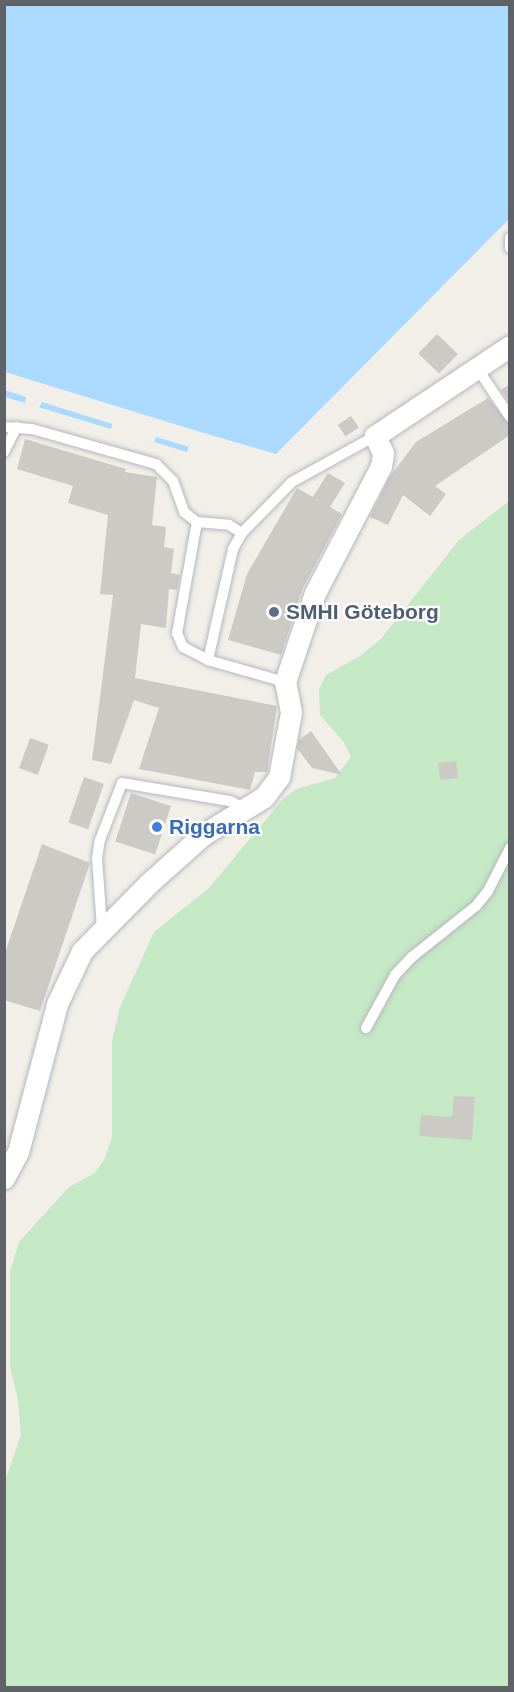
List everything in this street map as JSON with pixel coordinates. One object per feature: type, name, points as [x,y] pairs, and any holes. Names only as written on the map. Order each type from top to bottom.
[{"type":"street","points":[[4,1178],[18,1152],[64,985],[82,951],[102,929],[204,834],[264,797],[279,777],[291,712],[285,682],[315,593],[381,466],[383,453],[375,436],[510,346]]},
{"type":"lane","points":[[510,238],[510,248]]},
{"type":"lane","points":[[477,368],[510,417]]},
{"type":"lane","points":[[4,427],[17,426],[156,464],[173,481],[184,512],[198,522],[229,525],[242,533]]},
{"type":"lane","points":[[4,452],[17,426]]},
{"type":"lane","points":[[208,660],[233,549],[242,533],[291,482],[375,436]]},
{"type":"lane","points":[[198,522],[177,633],[183,647],[208,660],[285,682]]},
{"type":"lane","points":[[102,929],[97,858],[100,840],[122,783],[230,801],[244,808]]},
{"type":"lane","points":[[366,1028],[395,975],[412,957],[476,906],[488,891],[510,848]]},
{"type":"green space","points":[[509,501],[509,1687],[5,1687],[4,1484],[21,1435],[18,1400],[10,1367],[10,1272],[19,1242],[69,1187],[95,1173],[104,1160],[112,1138],[112,1041],[120,1007],[154,932],[209,888],[283,799],[296,789],[335,778],[351,757],[343,741],[320,715],[319,689],[326,675],[360,656],[381,639],[459,540]]},
{"type":"water","points":[[4,5],[509,5],[509,219],[276,454],[194,430],[187,452],[5,397]]},
{"type":"pier","points":[[5,372],[194,430],[189,447],[156,437],[154,442],[111,430],[112,424],[42,402],[39,408],[25,403],[26,397],[5,390]]},
{"type":"building","points":[[437,334],[458,354],[439,374],[418,353]]},
{"type":"building","points":[[510,384],[510,403],[501,390]]},
{"type":"building","points":[[488,398],[510,424],[510,435],[435,486],[446,494],[430,516],[403,495],[388,525],[370,517],[389,478],[416,442]]},
{"type":"building","points":[[351,416],[359,428],[346,437],[338,425]]},
{"type":"building","points":[[25,439],[126,469],[125,472],[157,477],[152,525],[166,527],[164,547],[174,549],[171,573],[180,575],[177,590],[169,589],[166,628],[141,624],[135,678],[277,706],[267,772],[255,772],[250,790],[139,769],[159,708],[134,700],[111,764],[92,760],[113,595],[100,594],[108,515],[68,503],[73,486],[17,469]]},
{"type":"building","points":[[328,473],[345,483],[330,507],[342,514],[302,590],[281,655],[228,640],[247,574],[297,488],[313,497]]},
{"type":"building","points":[[311,731],[342,775],[312,768],[297,748],[299,740]]},
{"type":"building","points":[[30,738],[49,745],[38,775],[19,768]]},
{"type":"building","points":[[456,761],[458,778],[440,780],[438,763]]},
{"type":"building","points":[[84,777],[104,784],[88,829],[68,822]]},
{"type":"building","points":[[131,793],[171,806],[155,854],[115,842]]},
{"type":"building","points":[[42,844],[90,863],[40,1011],[4,1000],[4,956]]},
{"type":"building","points":[[454,1096],[475,1097],[472,1140],[419,1136],[421,1115],[452,1117]]},
{"type":"place","name":"SMHI Göteborg","points":[[274,612]]},
{"type":"place","name":"Riggarna","points":[[157,827]]}]
